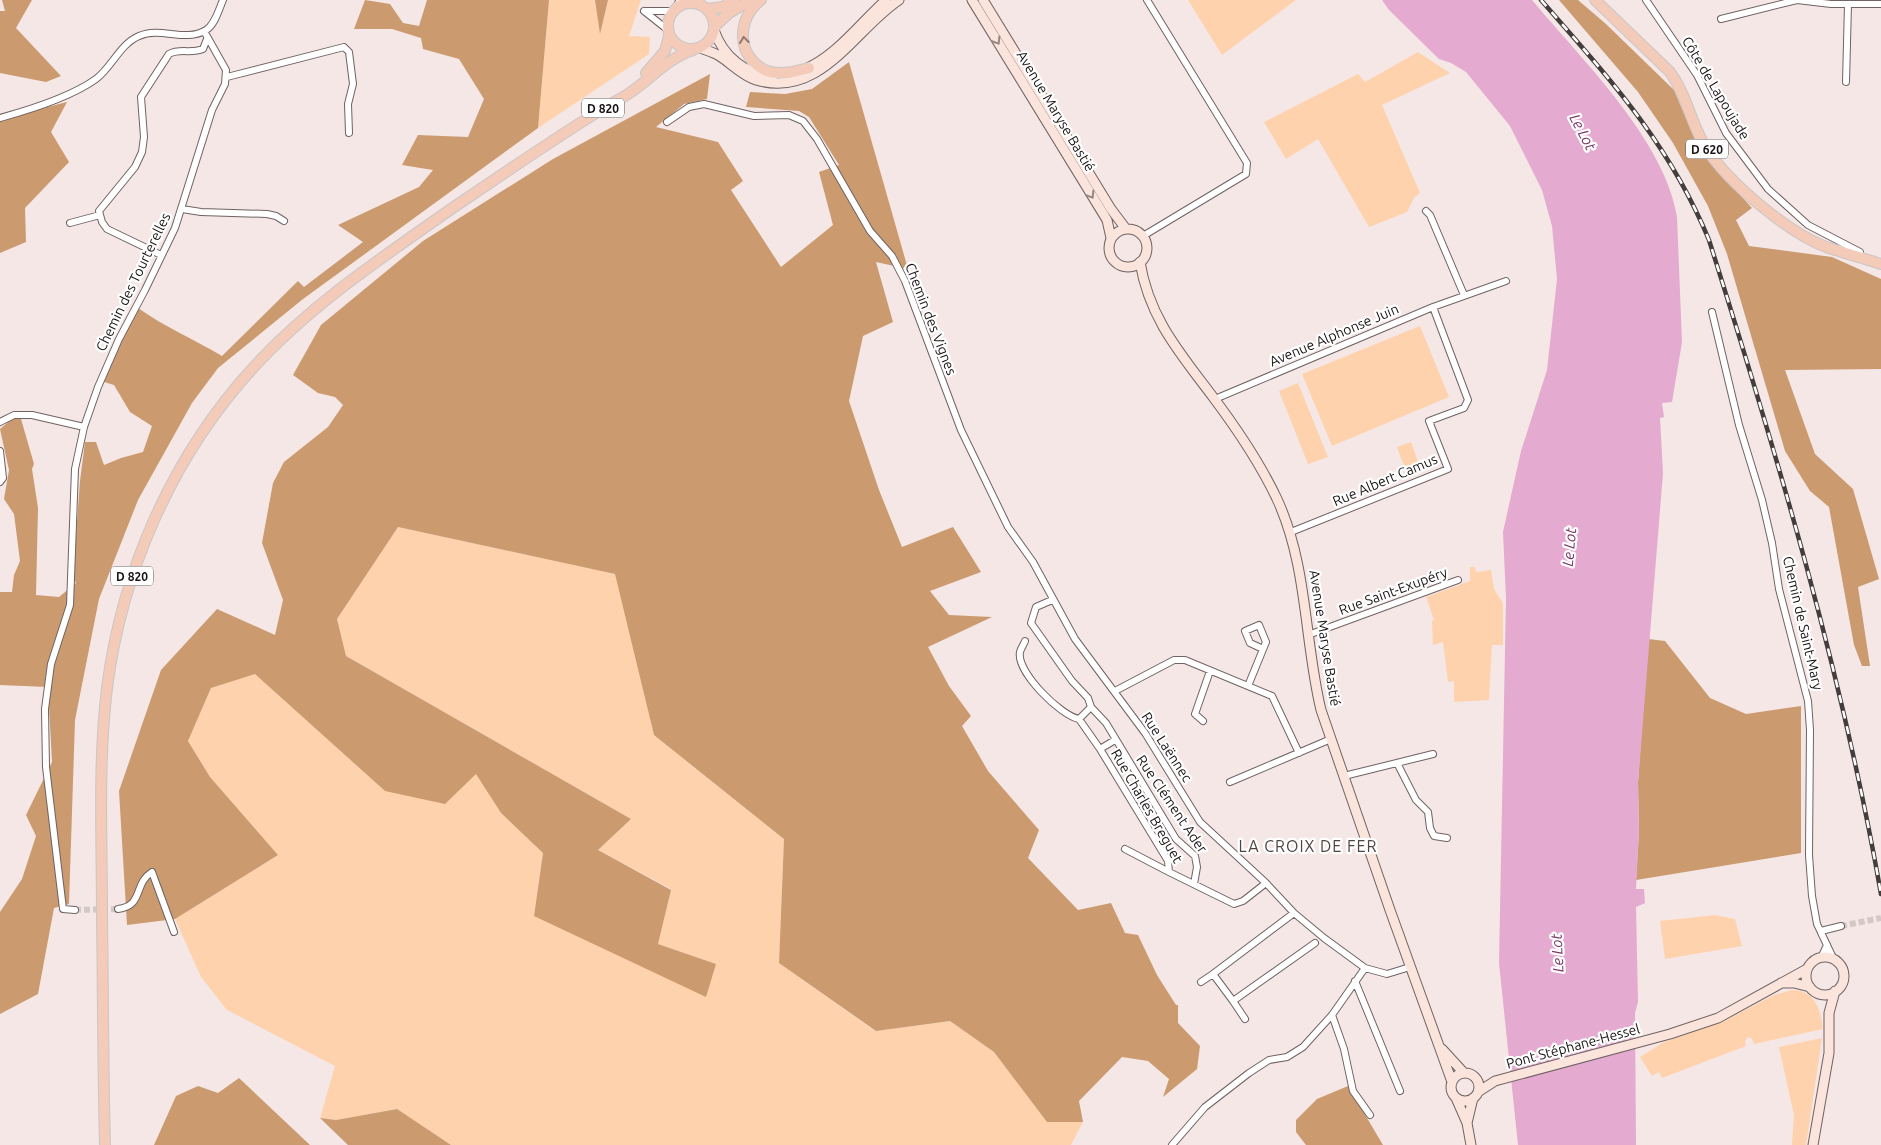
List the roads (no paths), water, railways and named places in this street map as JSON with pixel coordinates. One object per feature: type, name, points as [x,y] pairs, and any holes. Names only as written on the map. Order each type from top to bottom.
[{"type":"main road","points":[[734,0],[722,7],[685,4],[678,6],[669,19],[669,33],[678,46],[696,49],[711,38],[714,29],[729,13],[751,0]]},
{"type":"main road","points":[[762,0],[749,11],[743,30],[745,50],[751,59],[768,71],[784,73],[810,68]]},
{"type":"main road","name":"D 620","points":[[1595,0],[1670,72],[1680,86],[1700,137],[1721,168],[1777,218],[1794,230],[1825,246],[1881,264]]},
{"type":"main road","points":[[701,5],[712,16],[714,29]]},
{"type":"main road","name":"D 820","points":[[105,1145],[102,809],[106,699],[114,644],[125,599],[154,518],[175,478],[223,403],[284,337],[318,306],[361,273],[512,166],[560,129],[645,75],[665,51],[669,33]]},
{"type":"main road","name":"D 820","points":[[512,166],[630,93],[680,54],[696,49]]},
{"type":"street","points":[[0,118],[78,90],[97,78],[128,43],[137,36],[158,32],[183,36],[204,31],[210,27],[223,0]]},
{"type":"street","points":[[714,29],[721,48],[740,65],[753,72],[781,76],[810,68],[834,50],[886,0]]},
{"type":"street","points":[[696,49],[718,56],[742,73],[755,79],[774,82],[795,81],[824,68],[876,18],[899,0]]},
{"type":"street","name":"Avenue Maryse Bastié","points":[[972,0],[1107,220],[1111,238],[1109,251],[1112,259],[1122,266],[1129,266],[1144,285]]},
{"type":"street","name":"Avenue Maryse Bastié","points":[[983,0],[1111,209],[1126,229]]},
{"type":"street","points":[[1111,238],[1118,232],[1126,229],[1135,230],[1143,236],[1246,174],[1247,163],[1147,0]]},
{"type":"street","name":"Côte de Lapoujade","points":[[1646,0],[1697,75],[1726,133],[1768,189],[1808,225],[1860,252],[1860,257]]},
{"type":"street","points":[[1721,19],[1797,0],[1848,4],[1881,4]]},
{"type":"street","points":[[1846,82],[1848,4]]},
{"type":"street","points":[[669,33],[644,12],[678,6]]},
{"type":"street","points":[[204,31],[223,64],[227,78],[344,47],[349,52],[353,84],[348,104],[349,133]]},
{"type":"street","points":[[161,255],[107,229],[99,210],[135,168],[142,152],[144,138],[140,97],[169,54],[176,50],[195,52],[203,49],[207,39]]},
{"type":"street","name":"Chemin des Tourterelles","points":[[75,910],[63,909],[46,767],[45,709],[51,664],[70,604],[75,468],[84,427],[119,339],[145,290],[182,209],[212,110],[227,78]]},
{"type":"street","name":"Chemin des Vignes","points":[[668,122],[689,107],[704,104],[754,116],[789,115],[803,121],[817,139],[870,231],[892,256],[905,281],[961,430],[976,457]]},
{"type":"street","points":[[182,209],[201,212],[266,214],[276,216],[284,221]]},
{"type":"street","points":[[1426,211],[1430,215],[1464,295]]},
{"type":"street","points":[[70,223],[100,215]]},
{"type":"street","name":"Avenue Maryse Bastié","points":[[1143,236],[1146,250],[1140,262],[1144,285],[1164,330],[1215,399],[1264,473],[1290,532],[1300,571],[1316,688],[1331,739],[1452,1082]]},
{"type":"street","points":[[1129,266],[1140,262]]},
{"type":"street","name":"Avenue Alphonse Juin","points":[[1215,399],[1433,306],[1506,281]]},
{"type":"street","name":"Rue Albert Camus","points":[[1290,532],[1448,469],[1429,421],[1464,408],[1468,400],[1433,306]]},
{"type":"street","name":"Chemin de Saint-Mary","points":[[1712,312],[1739,425],[1762,500],[1772,543],[1779,589],[1808,701],[1812,896],[1817,924],[1822,931],[1834,960]]},
{"type":"street","points":[[0,422],[14,415],[32,415],[84,427]]},
{"type":"street","points":[[0,451],[3,478],[0,482]]},
{"type":"street","name":"Rue Laënnec","points":[[976,457],[993,499],[1008,527],[1033,562],[1046,584],[1052,600],[1075,639],[1145,733],[1200,822],[1266,883],[1294,913],[1365,968],[1387,974],[1410,967]]},
{"type":"street","name":"Rue Saint-Exupéry","points":[[1308,635],[1458,580]]},
{"type":"street","points":[[1052,600],[1036,607],[1031,623],[1072,681],[1088,698],[1091,707],[1106,723],[1115,740]]},
{"type":"street","points":[[1025,641],[1020,652],[1022,663],[1040,691],[1058,709],[1070,717],[1079,719],[1100,749]]},
{"type":"street","points":[[1248,686],[1263,649]]},
{"type":"street","points":[[1114,691],[1174,660],[1185,660],[1272,696],[1276,700],[1299,753]]},
{"type":"street","points":[[1203,721],[1195,714],[1210,671]]},
{"type":"street","points":[[1079,719],[1091,707]]},
{"type":"street","points":[[1230,782],[1331,739]]},
{"type":"street","name":"Rue Charles Breguet","points":[[1115,740],[1100,749],[1168,861],[1169,872],[1234,904],[1244,901],[1266,883]]},
{"type":"street","name":"Rue Clément Ader","points":[[1115,740],[1176,839],[1195,856],[1197,867],[1194,884]]},
{"type":"street","points":[[1344,776],[1433,754]]},
{"type":"street","points":[[1397,763],[1416,800],[1428,812],[1430,828],[1434,836],[1447,838]]},
{"type":"street","points":[[1125,849],[1169,872]]},
{"type":"street","points":[[118,909],[128,908],[134,902],[143,878],[152,872],[174,932]]},
{"type":"street","points":[[1201,982],[1294,913]]},
{"type":"street","points":[[1822,931],[1841,926]]},
{"type":"street","points":[[1233,1001],[1316,943]]},
{"type":"street","points":[[1821,958],[1827,945]]},
{"type":"street","points":[[1813,1145],[1829,1053],[1829,1013],[1836,991],[1842,984],[1843,973],[1834,960],[1821,958],[1815,960],[1807,969],[1806,981],[1810,987],[1820,994],[1829,1013]]},
{"type":"street","points":[[1172,1145],[1205,1107],[1269,1060],[1296,1053],[1332,1015],[1365,968]]},
{"type":"street","name":"Pont Stéphane-Hessel","points":[[1482,1082],[1495,1081],[1657,1037],[1718,1018],[1807,969]]},
{"type":"street","points":[[1213,974],[1245,1019]]},
{"type":"street","points":[[1355,981],[1400,1091]]},
{"type":"street","points":[[1781,983],[1810,987]]},
{"type":"street","points":[[1820,994],[1836,991]]},
{"type":"street","points":[[1332,1015],[1344,1049],[1353,1091],[1370,1115]]},
{"type":"street","name":"Avenue Maryse Bastié","points":[[1441,1048],[1464,1073]]},
{"type":"street","points":[[1467,1122],[1475,1095],[1482,1082],[1464,1073],[1456,1076],[1452,1082],[1451,1089],[1467,1122],[1471,1145]]},
{"type":"street","points":[[1456,1098],[1465,1101],[1475,1095]]},
{"type":"water","name":"Le Lot","points":[[1382,0],[1532,0],[1596,74],[1639,130],[1656,159],[1669,188],[1677,217],[1682,342],[1672,402],[1662,403],[1664,417],[1660,418],[1663,473],[1638,783],[1639,832],[1636,889],[1644,889],[1645,903],[1636,907],[1638,1002],[1635,1013],[1636,1145],[1518,1145],[1499,963],[1506,598],[1503,532],[1521,451],[1547,370],[1557,279],[1552,226],[1542,190],[1510,126],[1466,72],[1451,63],[1439,59],[1389,10]]},
{"type":"tunnel","points":[[75,910],[118,909]]},
{"type":"tunnel","points":[[1841,926],[1881,918]]},
{"type":"railway","points":[[1541,0],[1636,113],[1675,173],[1693,205],[1709,240],[1806,564],[1847,728],[1881,894]]},
{"type":"district","name":"LA CROIX DE FER","points":[[1308,846]]}]
